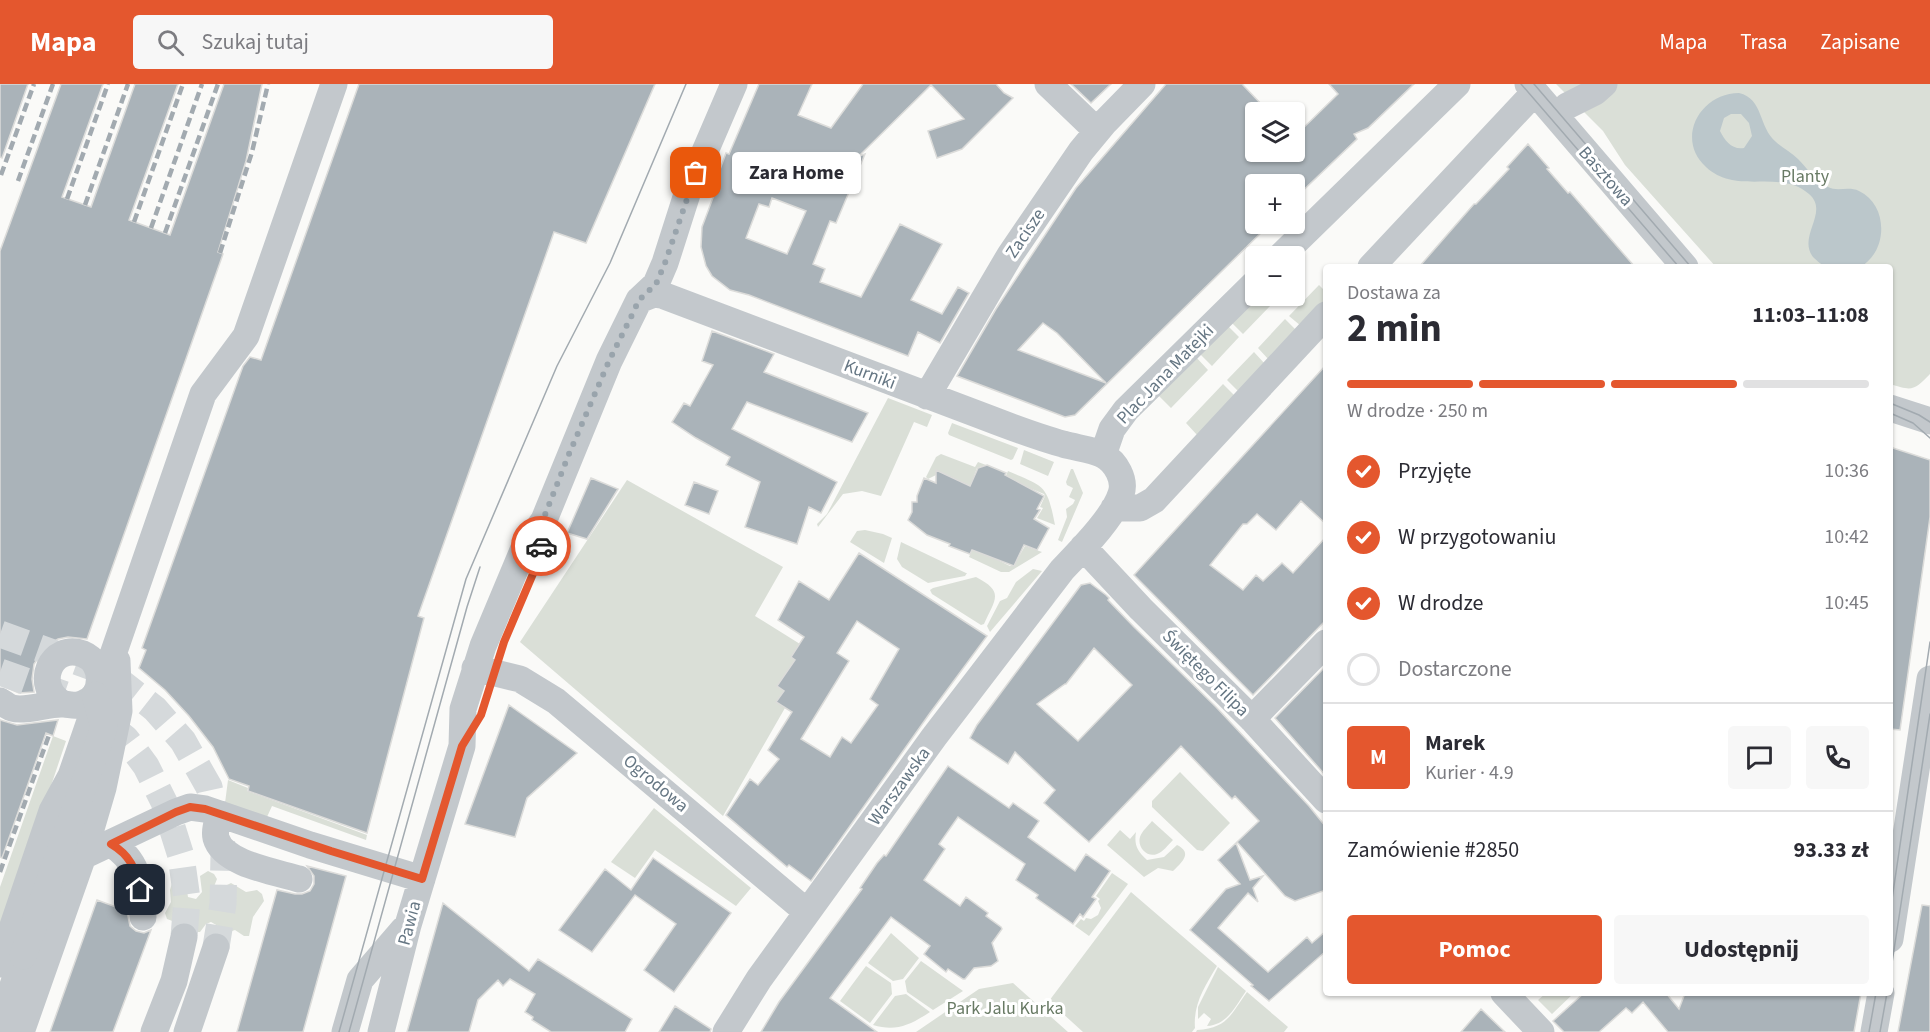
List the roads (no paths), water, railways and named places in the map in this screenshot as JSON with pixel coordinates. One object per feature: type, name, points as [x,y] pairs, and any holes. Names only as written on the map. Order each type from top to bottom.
[{"type":"street","points":[[0,1024],[12,960],[52,811],[81,772],[117,645],[203,394],[246,336],[334,84]]},
{"type":"street","name":"Pawia","points":[[381,1032],[408,925],[462,746],[481,715],[484,670],[509,628],[541,555],[543,520],[609,361],[639,300],[656,284],[688,191],[734,84]]},
{"type":"street","points":[[1048,84],[1097,131]]},
{"type":"street","name":"Zacisze","points":[[927,396],[1010,255],[1081,151],[1142,84]]},
{"type":"street","points":[[1291,246],[1457,84]]},
{"type":"street","points":[[1567,106],[1595,92],[1604,84]]},
{"type":"street","points":[[1374,264],[1531,88]]},
{"type":"street","name":"Basztowa","points":[[1531,88],[1682,264]]},
{"type":"street","name":"Plac Jana Matejki","points":[[1103,455],[1113,429],[1126,410],[1245,293]]},
{"type":"street","name":"Kurniki","points":[[639,300],[654,294],[662,295],[1034,435],[1103,455]]},
{"type":"street","points":[[1114,508],[1140,508],[1154,500],[1323,318]]},
{"type":"street","points":[[1893,409],[1930,421]]},
{"type":"street","points":[[1083,547],[1114,508],[1122,493],[1122,478],[1114,464],[1103,455]]},
{"type":"street","name":"Świętego Filipa","points":[[1083,547],[1252,719],[1323,797]]},
{"type":"street","name":"Warszawska","points":[[726,1032],[759,979],[948,717],[1062,570],[1083,547]]},
{"type":"street","points":[[21,1032],[83,856],[103,788],[119,711],[117,645]]},
{"type":"street","points":[[1252,719],[1323,647]]},
{"type":"street","points":[[67,653],[83,654],[90,658],[98,669],[100,682],[80,701],[13,708],[0,700],[18,693],[46,675],[53,661],[67,653]]},
{"type":"street","name":"Ogrodowa","points":[[484,670],[520,678],[556,701],[807,912]]},
{"type":"street","points":[[46,675],[50,693],[56,699],[80,701]]},
{"type":"street","points":[[1893,906],[1896,873],[1930,679]]},
{"type":"street","points":[[12,960],[90,742],[80,701]]},
{"type":"street","points":[[83,856],[190,807],[205,809],[320,848],[422,879]]},
{"type":"street","points":[[220,814],[215,831],[216,838],[228,856],[299,879]]},
{"type":"street","points":[[42,842],[60,834],[74,839],[83,856]]},
{"type":"street","points":[[111,844],[122,850],[135,868],[143,917]]},
{"type":"street","points":[[345,1032],[360,980],[408,925]]},
{"type":"street","points":[[154,1032],[174,981],[184,937]]},
{"type":"street","points":[[187,1032],[216,947]]},
{"type":"street","points":[[1874,1032],[1880,996]]},
{"type":"street","points":[[1517,997],[1541,1032]]},
{"type":"tunnel","points":[[0,634],[109,673],[155,709],[183,741],[209,787],[224,854],[223,904],[216,947]]},
{"type":"tunnel","points":[[0,672],[77,699],[126,739],[146,766],[164,802],[181,856],[187,899],[184,937]]},
{"type":"tram line","points":[[339,1032],[466,579],[557,366],[610,263],[686,84]]},
{"type":"tram line","points":[[1521,84],[1676,264]]},
{"type":"tram line","points":[[1534,84],[1688,264]]},
{"type":"tram line","points":[[1893,404],[1930,422]]},
{"type":"tram line","points":[[1893,414],[1913,423],[1930,438]]},
{"type":"tram line","points":[[349,1032],[480,567]]},
{"type":"tram line","points":[[1893,893],[1930,642]]},
{"type":"tram line","points":[[1893,956],[1930,714]]},
{"type":"tram line","points":[[1869,1032],[1875,996]]},
{"type":"tram line","points":[[1880,1032],[1886,996]]},
{"type":"railway","points":[[1,175],[34,84]]},
{"type":"railway","points":[[18,181],[53,84]]},
{"type":"railway","points":[[67,199],[108,84]]},
{"type":"railway","points":[[85,205],[128,84]]},
{"type":"railway","points":[[134,222],[183,84]]},
{"type":"railway","points":[[151,228],[202,84]]},
{"type":"railway","points":[[165,233],[218,84]]},
{"type":"railway","points":[[220,253],[252,152],[268,84]]},
{"type":"railway","points":[[0,872],[49,735]]},
{"type":"place","name":"Zara Home","points":[[696,173]]},
{"type":"park label","name":"Planty","points":[[1805,176]]},
{"type":"park label","name":"Park Jalu Kurka","points":[[1005,1008]]}]
